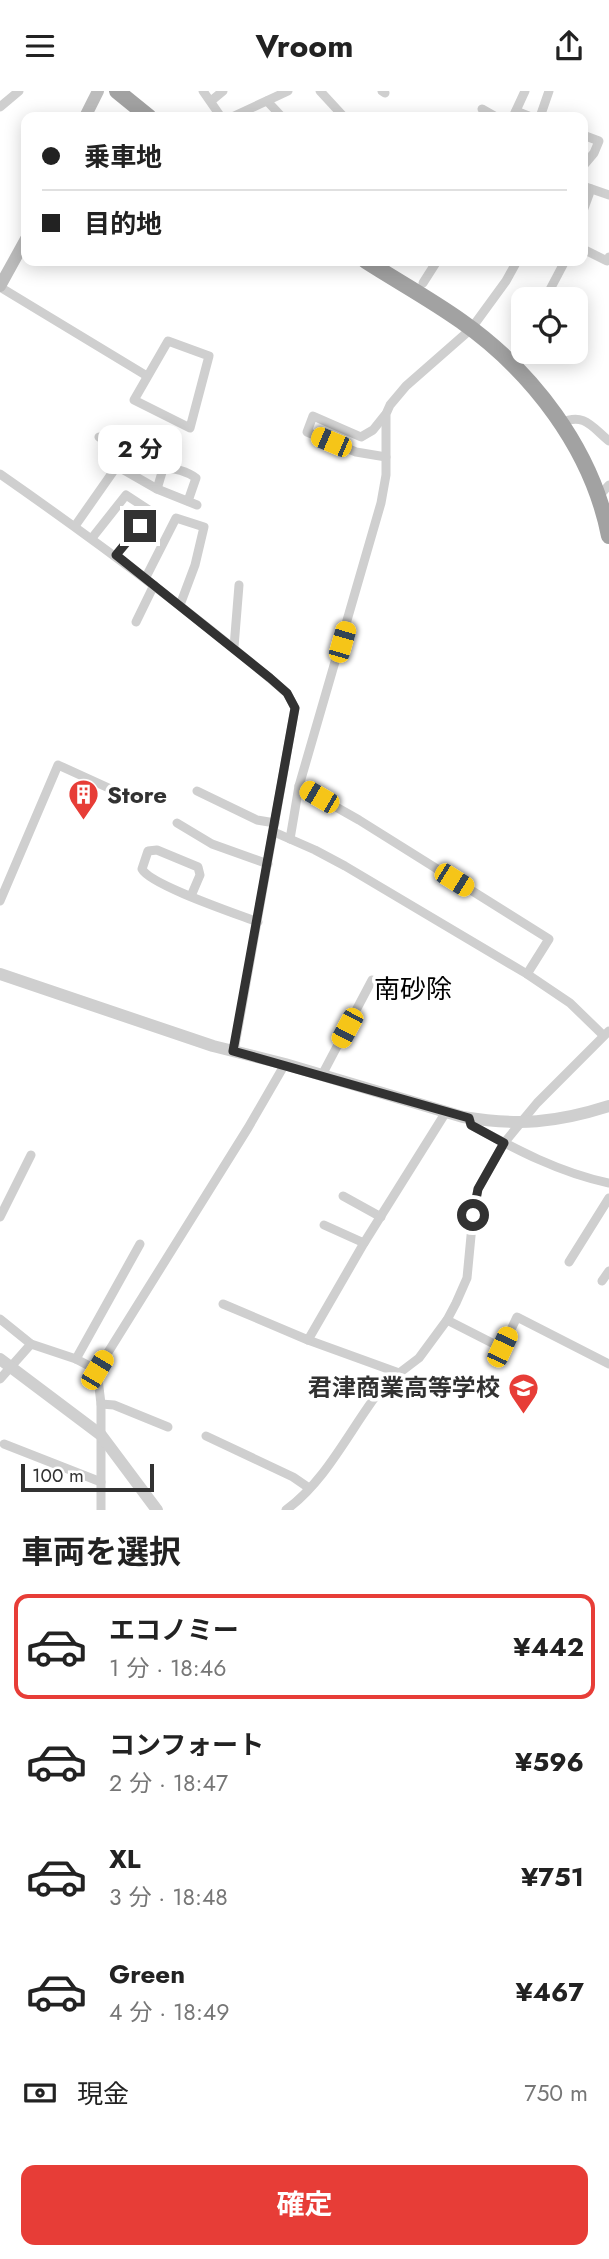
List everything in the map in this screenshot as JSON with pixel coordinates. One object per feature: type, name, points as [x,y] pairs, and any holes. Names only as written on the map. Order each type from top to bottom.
[{"type":"highway","points":[[117,91],[143,112]]},
{"type":"highway","points":[[374,266],[471,329],[511,362]]},
{"type":"highway","points":[[513,364],[561,423],[604,491],[609,535]]},
{"type":"main road","points":[[88,112],[98,91]]},
{"type":"main road","points":[[0,287],[21,248]]},
{"type":"street","points":[[0,107],[19,91]]},
{"type":"street","points":[[203,91],[218,112]]},
{"type":"street","points":[[211,101],[223,91]]},
{"type":"street","points":[[243,112],[288,91]]},
{"type":"street","points":[[320,91],[339,112]]},
{"type":"street","points":[[516,112],[525,91]]},
{"type":"street","points":[[542,112],[549,91]]},
{"type":"street","points":[[267,101],[277,112]]},
{"type":"street","points":[[482,109],[487,112]]},
{"type":"street","points":[[588,137],[599,141],[588,160]]},
{"type":"street","points":[[588,188],[609,195]]},
{"type":"street","points":[[588,252],[607,261],[609,257]]},
{"type":"street","points":[[423,283],[434,266]]},
{"type":"street","points":[[386,457],[356,452],[307,432],[313,416],[361,437],[373,430],[406,386],[471,329],[514,266]]},
{"type":"street","points":[[551,287],[562,266]]},
{"type":"street","points":[[0,287],[147,376]]},
{"type":"street","points":[[168,341],[209,356],[190,428],[134,401],[147,376],[168,341]]},
{"type":"street","points":[[290,839],[299,786],[381,503],[386,457],[386,414]]},
{"type":"street","points":[[561,423],[572,418],[585,421],[609,441]]},
{"type":"street","points":[[75,526],[117,466],[121,449],[99,437]]},
{"type":"street","points":[[117,466],[157,489],[192,503],[196,478],[169,468],[163,469],[157,489]]},
{"type":"street","points":[[0,474],[146,577],[287,693],[295,708],[233,1051]]},
{"type":"street","points":[[92,538],[126,495],[152,512],[116,555]]},
{"type":"street","points":[[146,577],[176,518],[204,527],[195,565],[180,605]]},
{"type":"street","points":[[136,622],[154,585]]},
{"type":"street","points":[[234,647],[239,585]]},
{"type":"street","points":[[0,901],[58,765],[135,800]]},
{"type":"street","points":[[299,786],[359,820],[549,939],[527,974]]},
{"type":"street","points":[[197,791],[274,827],[290,839],[345,866],[527,974],[570,1003],[606,1033],[522,1121],[504,1143],[478,1189],[467,1278],[447,1320],[419,1358],[398,1373],[368,1407],[309,1488],[286,1510]]},
{"type":"street","points":[[177,823],[212,844],[268,864]]},
{"type":"street","points":[[191,896],[200,875],[198,867],[167,853],[148,851],[142,869],[144,873],[191,896],[258,922]]},
{"type":"street","points":[[0,974],[233,1051],[469,1118],[560,1120],[609,1106]]},
{"type":"street","points":[[322,1075],[372,980]]},
{"type":"street","points":[[101,1510],[101,1404],[97,1370],[285,1064]]},
{"type":"street","points":[[308,1339],[446,1112]]},
{"type":"street","points":[[469,1118],[471,1125],[504,1143],[574,1174],[609,1183]]},
{"type":"street","points":[[0,1217],[31,1155]]},
{"type":"street","points":[[343,1196],[381,1217]]},
{"type":"street","points":[[569,1262],[609,1198]]},
{"type":"street","points":[[324,1225],[364,1243]]},
{"type":"street","points":[[76,1359],[140,1244]]},
{"type":"street","points":[[602,1281],[609,1271]]},
{"type":"street","points":[[223,1304],[398,1373]]},
{"type":"street","points":[[447,1320],[502,1347],[517,1317],[609,1364]]},
{"type":"street","points":[[0,1318],[31,1344],[76,1359],[97,1370]]},
{"type":"street","points":[[0,1379],[5,1364],[31,1344]]},
{"type":"street","points":[[5,1364],[101,1435],[157,1510]]},
{"type":"street","points":[[101,1404],[114,1405],[168,1427]]},
{"type":"street","points":[[206,1436],[293,1477],[309,1488]]},
{"type":"street","points":[[4,1444],[101,1482]]},
{"type":"place","name":"Store","points":[[84,822]]},
{"type":"place","name":"君津商業高等学校","points":[[523,1415]]},
{"type":"district","name":"南砂除","points":[[413,989]]},
{"type":"route","points":[[140,526],[116,555],[234,647],[287,693],[295,708],[233,1051],[469,1118],[471,1125],[504,1143],[478,1189],[473,1215]]}]
